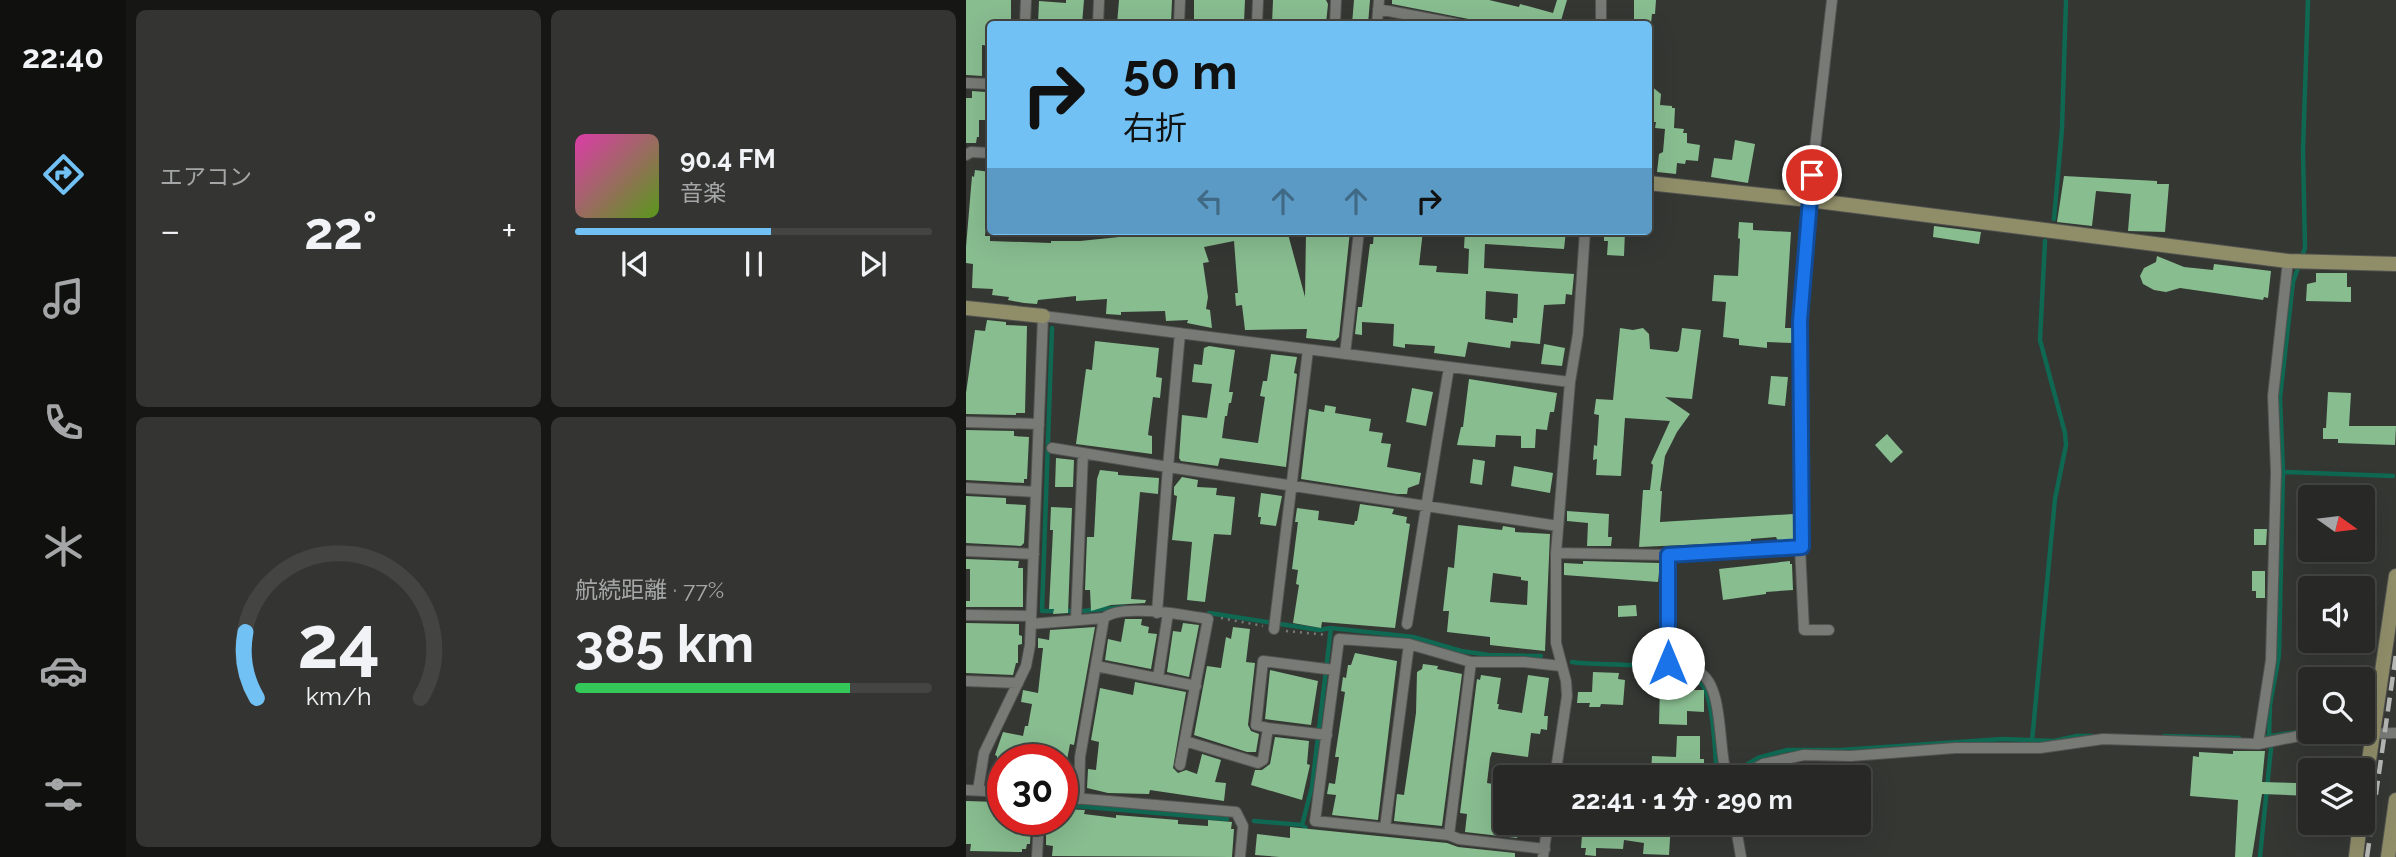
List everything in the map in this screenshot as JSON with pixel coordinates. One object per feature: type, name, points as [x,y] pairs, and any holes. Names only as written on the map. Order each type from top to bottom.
[{"type":"street","points":[[1025,21],[1026,0]]},
{"type":"street","points":[[1098,21],[1099,0]]},
{"type":"street","points":[[1179,21],[1180,0]]},
{"type":"street","points":[[1257,21],[1258,0]]},
{"type":"street","points":[[1335,21],[1336,0]]},
{"type":"street","points":[[1601,0],[1601,21]]},
{"type":"street","points":[[1829,630],[1804,630],[1800,547],[1800,321],[1809,200],[1832,0]]},
{"type":"street","points":[[1378,4],[1445,21]]},
{"type":"street","points":[[966,83],[987,84]]},
{"type":"street","points":[[966,155],[971,152],[987,153]]},
{"type":"street","points":[[1652,183],[1809,200],[2296,261],[2396,264]]},
{"type":"street","points":[[1345,354],[1359,235]]},
{"type":"street","points":[[1557,765],[1567,696],[1556,643],[1556,553],[1570,382],[1578,334],[1585,235]]},
{"type":"street","points":[[2263,740],[2271,660],[2276,472],[2273,396],[2296,261]]},
{"type":"street","points":[[966,308],[1570,382]]},
{"type":"street","points":[[978,790],[984,753],[1026,666],[1030,645],[1043,316]]},
{"type":"street","points":[[1158,678],[1168,467],[1181,333]]},
{"type":"street","points":[[1274,625],[1308,349]]},
{"type":"street","points":[[1407,624],[1449,367]]},
{"type":"street","points":[[966,422],[1039,424]]},
{"type":"street","points":[[1052,448],[1558,526]]},
{"type":"street","points":[[1076,614],[1083,453]]},
{"type":"street","points":[[966,488],[1036,492]]},
{"type":"street","points":[[1556,553],[1668,555],[1800,547]]},
{"type":"street","points":[[966,551],[1034,554]]},
{"type":"street","points":[[1668,555],[1668,663],[1701,674],[1710,685],[1716,703],[1725,765]]},
{"type":"street","points":[[2375,720],[2396,576]]},
{"type":"street","points":[[1180,765],[1208,619],[1128,611],[1107,614],[1104,618],[1080,757],[1079,799],[1236,811],[1243,826],[1240,857]]},
{"type":"street","points":[[966,615],[1031,620],[1076,614],[1104,618]]},
{"type":"street","points":[[1546,835],[1544,853],[1449,835],[1315,821],[1321,734],[1329,669],[1339,639],[1409,644],[1471,662],[1524,662],[1561,666]]},
{"type":"street","points":[[1385,828],[1409,644]]},
{"type":"street","points":[[1321,734],[1256,725],[1263,662],[1329,669]]},
{"type":"street","points":[[1449,835],[1471,662]]},
{"type":"street","points":[[1096,666],[1196,686]]},
{"type":"street","points":[[966,681],[1018,684]]},
{"type":"street","points":[[1185,741],[1258,762],[1263,760],[1268,728]]},
{"type":"street","points":[[2375,734],[2396,733]]},
{"type":"street","points":[[1761,765],[1804,755],[1851,756],[1967,748],[2040,748],[2103,739],[2263,740],[2298,736]]},
{"type":"street","points":[[966,790],[987,791]]},
{"type":"street","points":[[2388,857],[2396,800]]},
{"type":"street","points":[[1037,857],[1038,835]]},
{"type":"street","points":[[1737,835],[1741,857]]},
{"type":"street","points":[[2356,857],[2359,835]]},
{"type":"building","points":[[966,0],[1011,0],[1011,21],[987,21],[987,46],[982,45],[982,76],[966,75]]},
{"type":"building","points":[[1066,0],[1084,0],[1082,21],[1038,21],[1039,1],[1066,3]]},
{"type":"building","points":[[1119,0],[1172,0],[1171,21],[1117,21]]},
{"type":"building","points":[[1194,0],[1245,0],[1244,21],[1194,21]]},
{"type":"building","points":[[1273,0],[1326,0],[1328,4],[1326,21],[1272,21]]},
{"type":"building","points":[[1354,0],[1370,0],[1368,21],[1352,21]]},
{"type":"building","points":[[1392,0],[1489,0],[1519,7],[1520,4],[1553,13],[1557,0],[1567,0],[1561,21],[1479,21],[1392,4]]},
{"type":"building","points":[[1634,0],[1656,0],[1655,14],[1652,14],[1651,21],[1634,21]]},
{"type":"building","points":[[1652,87],[1661,94],[1660,105],[1675,108],[1674,128],[1684,129],[1687,143],[1700,145],[1698,161],[1686,160],[1685,164],[1677,163],[1676,174],[1657,172],[1659,154],[1663,152],[1665,129],[1655,128],[1656,122],[1652,122]]},
{"type":"building","points":[[972,91],[986,92],[986,120],[979,120],[979,137],[976,143],[966,143],[966,98],[972,98]]},
{"type":"building","points":[[1735,140],[1755,144],[1748,183],[1711,177],[1714,158],[1732,160]]},
{"type":"building","points":[[975,170],[987,172],[985,236],[990,236],[990,241],[1051,243],[1139,235],[1288,235],[1305,297],[1306,235],[1350,235],[1339,337],[1335,341],[1306,338],[1307,329],[1245,330],[1242,305],[1236,306],[1235,293],[1238,293],[1234,241],[1204,247],[1209,262],[1203,263],[1208,297],[1206,309],[1210,310],[1212,328],[1187,323],[1188,320],[1166,321],[1165,311],[1106,314],[1107,299],[1076,301],[1076,296],[1038,300],[1037,304],[1024,303],[1008,300],[1009,297],[992,295],[993,289],[972,288],[973,264],[966,263],[966,247],[972,176],[974,177]]},
{"type":"building","points":[[2064,176],[2169,184],[2165,232],[2128,231],[2131,194],[2096,191],[2092,226],[2057,222]]},
{"type":"building","points":[[1739,222],[1753,223],[1753,230],[1791,232],[1785,328],[1792,328],[1792,343],[1767,342],[1767,348],[1739,345],[1739,339],[1723,337],[1726,302],[1712,301],[1714,275],[1738,276]]},
{"type":"building","points":[[1934,226],[1981,232],[1979,244],[1933,237]]},
{"type":"building","points":[[1374,235],[1423,235],[1419,265],[1437,266],[1436,272],[1468,274],[1469,249],[1464,248],[1465,235],[1566,235],[1564,249],[1485,244],[1484,268],[1574,274],[1572,295],[1566,294],[1565,304],[1544,305],[1540,344],[1511,341],[1510,348],[1468,342],[1465,357],[1434,353],[1435,346],[1393,346],[1394,324],[1362,322],[1362,335],[1355,334],[1358,307],[1362,307],[1370,244],[1373,244]],"holes":[[[1486,291],[1518,294],[1517,318],[1513,318],[1513,323],[1485,319]]]},
{"type":"building","points":[[1604,235],[1625,235],[1624,256],[1607,255],[1608,241],[1604,241]]},
{"type":"building","points":[[2157,256],[2184,267],[2213,270],[2214,264],[2271,271],[2268,298],[2264,297],[2263,300],[2180,288],[2166,292],[2154,290],[2143,284],[2140,276],[2144,268],[2156,262]]},
{"type":"building","points":[[2316,273],[2347,273],[2351,302],[2306,301],[2307,284],[2316,282]]},
{"type":"building","points":[[987,320],[1006,322],[1006,325],[1027,326],[1025,413],[966,414],[966,393],[975,330],[985,331]]},
{"type":"building","points":[[1620,328],[1643,328],[1649,334],[1650,349],[1677,352],[1682,328],[1701,330],[1692,399],[1665,397],[1690,414],[1665,456],[1660,491],[1660,522],[1793,514],[1794,539],[1778,541],[1776,537],[1751,539],[1751,542],[1639,547],[1643,490],[1650,490],[1651,463],[1670,421],[1625,418],[1621,476],[1596,475],[1597,459],[1593,460],[1594,445],[1597,446],[1599,415],[1594,414],[1596,399],[1613,400]]},
{"type":"building","points":[[1095,341],[1159,348],[1156,377],[1162,378],[1160,398],[1153,397],[1148,435],[1152,436],[1152,454],[1076,444],[1086,369],[1092,370]]},
{"type":"building","points":[[1544,344],[1565,348],[1562,366],[1541,364]]},
{"type":"building","points":[[1209,346],[1235,350],[1229,392],[1233,392],[1225,416],[1222,438],[1258,443],[1265,397],[1260,396],[1263,381],[1267,381],[1271,354],[1297,357],[1286,467],[1220,458],[1218,466],[1181,461],[1179,458],[1182,415],[1207,418],[1212,384],[1192,382],[1194,364],[1202,365],[1204,348]]},
{"type":"building","points":[[1771,376],[1788,377],[1785,406],[1768,404]]},
{"type":"building","points":[[1469,379],[1557,393],[1547,430],[1536,429],[1535,448],[1521,448],[1521,436],[1496,435],[1495,447],[1457,445],[1463,427]]},
{"type":"building","points":[[1412,388],[1433,392],[1426,426],[1406,422]]},
{"type":"building","points":[[2328,392],[2351,393],[2349,426],[2396,426],[2395,445],[2338,443],[2338,439],[2323,439]]},
{"type":"building","points":[[1325,405],[1336,407],[1335,413],[1371,419],[1369,431],[1383,433],[1381,443],[1391,444],[1387,467],[1421,473],[1419,484],[1408,488],[1407,494],[1397,494],[1301,479],[1309,409],[1324,412]]},
{"type":"building","points":[[966,430],[1014,431],[1014,436],[1029,437],[1027,479],[1024,479],[1024,483],[966,480]]},
{"type":"building","points":[[1887,434],[1903,452],[1891,463],[1875,445]]},
{"type":"building","points":[[1056,458],[1074,460],[1073,487],[1055,487]]},
{"type":"building","points":[[1473,459],[1485,461],[1482,485],[1470,483]]},
{"type":"building","points":[[1514,466],[1553,473],[1550,493],[1511,486]]},
{"type":"building","points":[[1100,470],[1118,472],[1118,475],[1159,478],[1158,494],[1140,492],[1131,599],[1146,600],[1145,603],[1111,605],[1091,611],[1090,590],[1085,590],[1087,537],[1094,537],[1097,479]]},
{"type":"building","points":[[1182,477],[1198,480],[1197,487],[1217,488],[1216,495],[1235,497],[1231,535],[1214,534],[1205,602],[1187,600],[1192,542],[1172,540],[1177,496],[1174,495],[1174,487]]},
{"type":"building","points":[[1261,493],[1282,496],[1276,526],[1260,524],[1261,517],[1258,517]]},
{"type":"building","points":[[966,496],[1006,498],[1006,504],[1026,505],[1024,543],[1021,546],[966,543]]},
{"type":"building","points":[[1360,504],[1394,509],[1392,514],[1407,517],[1406,523],[1410,524],[1395,628],[1322,622],[1321,628],[1293,623],[1299,585],[1296,584],[1298,570],[1292,569],[1298,522],[1295,522],[1297,508],[1319,511],[1318,520],[1354,525]]},
{"type":"building","points":[[1051,507],[1072,508],[1068,613],[1053,614],[1054,609],[1049,609],[1053,530],[1050,530]]},
{"type":"building","points":[[1567,511],[1609,514],[1608,537],[1612,537],[1611,546],[1587,546],[1588,523],[1567,521]]},
{"type":"building","points":[[1458,525],[1502,530],[1503,526],[1515,528],[1515,532],[1550,534],[1545,651],[1490,645],[1490,637],[1447,632],[1449,611],[1443,611],[1448,567],[1454,568]],"holes":[[[1493,573],[1521,577],[1521,580],[1528,581],[1527,605],[1490,602]]]},
{"type":"building","points":[[2254,529],[2267,529],[2266,545],[2254,545]]},
{"type":"building","points":[[966,559],[1019,561],[1018,568],[1023,568],[1023,607],[966,607],[966,601],[970,601],[970,569],[966,569]]},
{"type":"building","points":[[1583,561],[1660,563],[1658,582],[1564,575],[1564,563],[1583,564]]},
{"type":"building","points":[[1790,561],[1793,590],[1723,600],[1719,569]]},
{"type":"building","points":[[2252,571],[2265,571],[2265,598],[2256,598],[2256,591],[2252,591]]},
{"type":"building","points":[[1636,605],[1637,616],[1618,617],[1618,606]]},
{"type":"building","points":[[1125,619],[1142,619],[1141,625],[1149,627],[1148,633],[1157,634],[1151,669],[1105,660],[1108,639],[1121,642]]},
{"type":"building","points":[[966,623],[1019,624],[1022,644],[1018,645],[1018,663],[1013,675],[966,673]]},
{"type":"building","points":[[1183,623],[1199,625],[1189,677],[1167,672],[1173,631],[1181,632]]},
{"type":"building","points":[[1095,627],[1074,744],[999,744],[1003,732],[1023,736],[1025,726],[1028,726],[1032,704],[1021,702],[1023,690],[1038,693],[1043,648],[1038,648],[1038,638],[1049,640],[1050,630]]},
{"type":"building","points":[[1233,627],[1250,629],[1246,662],[1255,663],[1248,725],[1251,731],[1259,734],[1256,752],[1247,752],[1194,735],[1207,666],[1221,668],[1226,637],[1231,639]]},
{"type":"building","points":[[1355,653],[1397,661],[1378,820],[1332,815],[1336,795],[1327,794],[1329,783],[1335,784],[1339,757],[1335,757],[1345,692],[1341,691],[1343,677],[1346,678],[1348,665],[1351,665]]},
{"type":"building","points":[[1423,664],[1462,674],[1442,826],[1394,821],[1397,794],[1404,795],[1416,713],[1417,672],[1422,669]]},
{"type":"building","points":[[1270,670],[1318,681],[1311,725],[1265,719]]},
{"type":"building","points":[[1593,672],[1619,673],[1618,679],[1625,680],[1623,705],[1601,704],[1600,707],[1589,707],[1590,703],[1577,703],[1578,692],[1592,692]]},
{"type":"building","points":[[1481,675],[1501,678],[1498,709],[1522,713],[1528,675],[1549,678],[1544,716],[1548,716],[1547,730],[1541,729],[1540,734],[1531,733],[1528,757],[1492,752],[1490,758],[1487,783],[1493,784],[1493,835],[1517,835],[1517,838],[1465,832],[1467,814],[1460,813],[1477,679],[1480,680]]},
{"type":"building","points":[[1135,682],[1186,692],[1173,768],[1178,773],[1186,770],[1197,774],[1202,754],[1221,760],[1215,782],[1226,783],[1224,801],[1150,790],[1149,794],[1108,793],[1087,788],[1088,769],[1096,770],[1099,742],[1091,740],[1100,688],[1133,695]]},
{"type":"building","points":[[1660,686],[1704,690],[1704,712],[1687,711],[1687,725],[1659,724]]},
{"type":"building","points":[[1677,736],[1700,736],[1700,759],[1704,759],[1704,765],[1651,765],[1652,756],[1676,757]]},
{"type":"building","points":[[1275,737],[1309,741],[1307,764],[1310,765],[1302,800],[1251,785],[1255,770],[1262,770],[1270,764]]},
{"type":"building","points":[[2233,751],[2265,751],[2262,782],[2296,783],[2298,768],[2298,796],[2262,794],[2252,857],[2235,857],[2238,800],[2190,796],[2193,756],[2199,757],[2199,752],[2233,754]]},
{"type":"building","points":[[966,801],[987,802],[987,835],[1031,835],[1030,844],[1027,844],[1026,849],[1022,849],[1022,852],[970,851],[971,844],[966,844]]},
{"type":"building","points":[[1078,810],[1085,810],[1084,814],[1116,818],[1116,815],[1178,820],[1178,824],[1208,826],[1208,820],[1232,822],[1231,829],[1234,829],[1232,857],[1052,856],[1053,846],[1046,845],[1046,835],[1078,835]]},
{"type":"building","points":[[1290,827],[1447,843],[1458,847],[1515,853],[1515,857],[1255,855],[1257,834],[1290,838]]},
{"type":"building","points":[[1582,835],[1670,835],[1669,855],[1643,854],[1644,843],[1624,840],[1623,849],[1596,848],[1596,856],[1585,855],[1586,848],[1581,848]]},
{"type":"waterway","points":[[2054,219],[2062,129],[2066,0]]},
{"type":"waterway","points":[[2260,857],[2271,748],[2270,705],[2279,655],[2283,472],[2280,398],[2293,282],[2305,248],[2303,150],[2308,0]]},
{"type":"waterway","points":[[2032,741],[2055,499],[2066,445],[2040,340],[2045,241]]},
{"type":"waterway","points":[[1052,328],[1042,611],[1124,607]]},
{"type":"waterway","points":[[2283,472],[2393,476]]},
{"type":"waterway","points":[[1209,613],[1319,630],[1331,628],[1413,637],[1461,651],[1489,655],[1541,656]]},
{"type":"waterway","points":[[1307,833],[1302,825],[1312,787],[1331,628]]},
{"type":"waterway","points":[[1572,662],[1662,668],[1694,677],[1703,686],[1710,704],[1716,765]]},
{"type":"waterway","points":[[2258,738],[2298,732]]},
{"type":"waterway","points":[[1746,765],[1758,758],[1787,750],[1841,750],[2003,739],[2054,741],[2092,736]]},
{"type":"waterway","points":[[2164,736],[2239,738]]},
{"type":"waterway","points":[[1078,806],[1227,819]]},
{"type":"waterway","points":[[1254,821],[1302,825]]},
{"type":"railway","points":[[2367,857],[2396,654]]},
{"type":"route","points":[[1668,663],[1668,555],[1802,547],[1800,321],[1812,175]]}]
